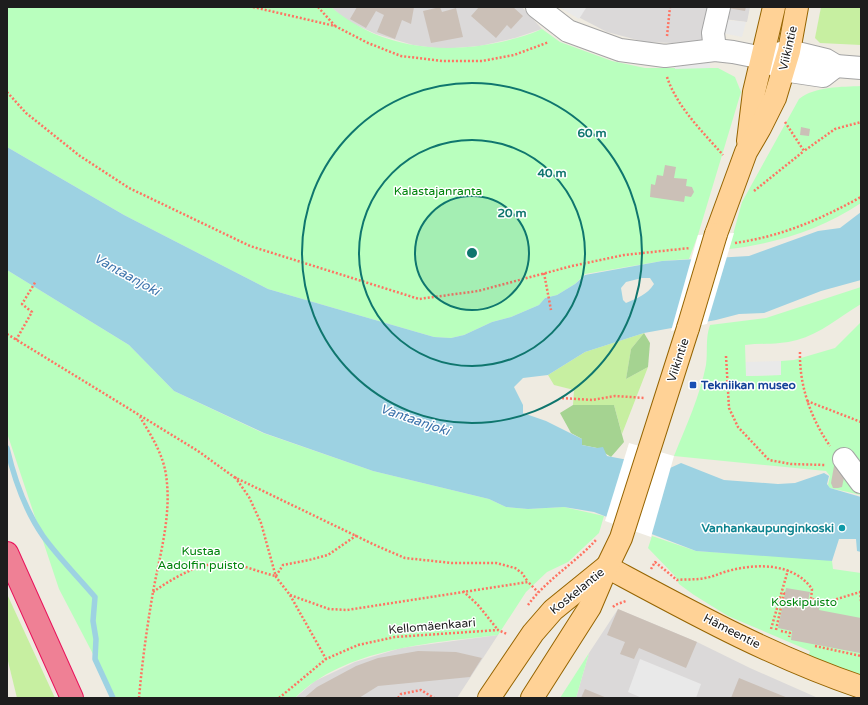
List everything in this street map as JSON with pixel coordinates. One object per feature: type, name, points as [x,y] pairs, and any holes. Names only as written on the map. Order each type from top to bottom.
[{"type":"highway","points":[[7,553],[72,698]]},
{"type":"main road","name":"Viikintie","points":[[607,566],[621,538],[688,328],[723,239],[746,152],[754,92],[774,7]]},
{"type":"main road","name":"Viikintie","points":[[746,152],[775,98],[786,61],[797,7]]},
{"type":"main road","name":"Hämeentie","points":[[607,566],[752,642],[830,677],[861,687]]},
{"type":"main road","name":"Koskelantie","points":[[490,698],[533,632],[570,594],[607,566]]},
{"type":"main road","name":"Koskelantie","points":[[532,698],[590,608],[607,566]]},
{"type":"street","points":[[537,7],[568,31],[620,50],[665,56],[715,50],[786,61],[823,76],[836,66],[861,68]]},
{"type":"street","points":[[715,50],[713,33],[719,7]]},
{"type":"street","points":[[844,459],[861,482]]},
{"type":"path","points":[[254,7],[336,26],[368,43],[401,56],[442,61],[482,60],[514,55],[549,43],[568,31]]},
{"type":"path","points":[[318,7],[336,26]]},
{"type":"path","points":[[670,7],[665,56],[665,69],[670,86],[690,118],[724,157]]},
{"type":"path","points":[[7,92],[26,113],[80,156],[129,188],[250,246],[419,299],[478,291],[624,255],[694,248]]},
{"type":"path","points":[[784,120],[804,151]]},
{"type":"path","points":[[752,192],[804,151],[835,129],[861,122]]},
{"type":"path","points":[[723,239],[758,239],[797,228],[861,196]]},
{"type":"path","points":[[544,274],[551,310]]},
{"type":"path","points":[[16,340],[32,312],[22,304],[36,281]]},
{"type":"path","points":[[7,334],[140,417],[198,451],[234,477],[405,558],[452,563],[496,563],[515,568],[522,573],[528,582],[538,592],[584,553],[598,537]]},
{"type":"path","points":[[726,356],[729,408],[731,415],[738,427],[769,460],[791,464],[832,465],[844,459],[830,446],[822,434],[807,401],[800,365],[800,352]]},
{"type":"path","points":[[562,398],[592,400],[615,396],[645,398]]},
{"type":"path","points":[[807,401],[861,422]]},
{"type":"path","points":[[139,698],[153,592],[164,539],[167,499],[166,476],[155,442],[140,417]]},
{"type":"path","points":[[234,477],[249,497],[261,523],[276,577],[290,595],[326,659]]},
{"type":"path","points":[[276,577],[283,565],[328,555],[357,535]]},
{"type":"path","points":[[655,562],[677,580],[704,579],[728,571],[756,566],[788,570],[806,580],[812,590],[811,599],[827,602],[860,591],[861,601]]},
{"type":"path","points":[[153,592],[175,576],[201,567],[219,564],[234,564],[276,577]]},
{"type":"path","points":[[770,634],[788,570]]},
{"type":"path","points":[[290,595],[329,609],[347,610],[528,582]]},
{"type":"path","points":[[463,591],[478,605],[498,630]]},
{"type":"path","points":[[782,592],[784,593],[775,630],[790,633],[789,641]]},
{"type":"path","points":[[610,611],[615,605],[629,600]]},
{"type":"path","name":"Kellomäenkaari","points":[[279,698],[326,659],[358,645],[395,637],[498,630],[507,634]]},
{"type":"path","points":[[810,645],[861,656]]},
{"type":"path","points":[[398,698],[401,694],[421,690],[434,698]]},
{"type":"shaded area","points":[[331,7],[522,7],[542,29],[515,38],[480,46],[442,49],[413,45],[376,34],[347,21]]},
{"type":"shaded area","points":[[559,7],[750,7],[747,22],[724,19],[718,40],[672,43],[645,42],[607,32]]},
{"type":"shaded area","points":[[559,7],[584,7],[586,8],[579,19]]},
{"type":"shaded area","points":[[726,20],[746,22],[742,37],[722,33]]},
{"type":"shaded area","points":[[710,60],[710,68],[675,69],[675,62]]},
{"type":"shaded area","points":[[781,361],[781,375],[746,376],[746,362]]},
{"type":"shaded area","points":[[618,609],[697,642],[750,668],[818,698],[576,698],[589,653]]},
{"type":"shaded area","points":[[498,635],[457,698],[295,698],[315,681],[355,662],[401,648]]},
{"type":"shaded area","points":[[640,659],[701,684],[696,698],[642,698],[628,692]]},
{"type":"green space","name":"Kalastajanranta","points":[[7,7],[331,7],[350,21],[369,32],[390,40],[412,45],[456,48],[511,40],[542,29],[560,42],[612,61],[645,68],[718,68],[735,77],[741,92],[698,235],[689,259],[662,261],[585,274],[575,284],[557,295],[545,298],[539,305],[511,317],[492,322],[464,335],[451,338],[434,337],[268,289],[124,215],[7,147]]},
{"type":"green space","points":[[821,7],[861,7],[861,45],[820,43],[815,38]]},
{"type":"green space","points":[[861,86],[861,203],[831,220],[798,234],[746,247],[729,249],[742,202],[799,99],[821,89]]},
{"type":"green space","name":"Kustaa Aadolfin puisto","points":[[7,270],[129,345],[174,391],[263,433],[373,471],[489,499],[506,507],[528,509],[564,507],[604,516],[599,533],[568,562],[547,572],[526,592],[498,635],[418,645],[364,658],[338,668],[315,681],[295,698],[116,698],[59,589],[7,433]]},
{"type":"green space","points":[[861,287],[861,304],[814,334],[791,342],[745,345],[746,376],[781,375],[781,361],[794,360],[835,348],[861,322],[861,495],[830,488],[828,485],[830,476],[826,471],[674,456],[700,388],[707,360],[710,325],[766,318]]},
{"type":"green space","points":[[644,333],[631,349],[626,379],[648,367],[622,434],[614,405],[573,405],[574,390],[554,385],[548,375],[585,352]]},
{"type":"green space","points":[[644,333],[650,343],[648,367],[626,379],[631,349]]},
{"type":"green space","points":[[573,405],[614,405],[624,442],[611,457],[597,448],[582,445],[582,439],[571,433],[560,413]]},
{"type":"green space","name":"Koskipuisto","points":[[652,536],[696,551],[823,559],[832,561],[833,569],[861,573],[861,675],[808,657],[810,651],[728,616],[694,595],[679,584],[675,576],[648,548]]},
{"type":"green space","points":[[7,594],[55,698],[17,698],[7,657]]},
{"type":"green space","points":[[589,653],[576,698],[560,698]]},
{"type":"water","name":"Vantaanjoki","points":[[7,147],[124,215],[268,289],[434,337],[451,338],[464,335],[492,322],[511,317],[539,305],[545,298],[557,295],[575,284],[585,275],[662,261],[749,256],[818,231],[840,228],[861,212],[861,280],[821,291],[764,313],[739,314],[716,320],[644,333],[585,352],[548,375],[523,378],[514,387],[523,405],[523,413],[546,421],[582,439],[582,445],[597,448],[603,447],[607,456],[670,468],[681,463],[724,480],[778,484],[795,483],[824,473],[829,476],[827,484],[830,488],[861,497],[861,552],[857,551],[856,539],[839,539],[832,561],[696,551],[594,512],[564,507],[528,509],[506,507],[489,499],[373,471],[264,433],[174,391],[129,345],[7,270]],"holes":[[[642,278],[650,278],[654,284],[642,296],[626,303],[623,300],[621,288],[626,282]]]},
{"type":"pier","points":[[734,233],[707,324],[671,331],[698,235]]},
{"type":"pier","points":[[629,443],[674,456],[651,537],[605,521]]},
{"type":"building","points":[[357,7],[414,7],[411,24],[402,20],[395,39],[377,32],[384,15],[376,11],[366,28],[350,19]]},
{"type":"building","points":[[440,7],[442,12],[456,8],[463,37],[431,43],[423,11]]},
{"type":"building","points":[[479,7],[513,7],[523,16],[511,29],[507,25],[496,38],[471,16]]},
{"type":"building","points":[[722,7],[746,7],[745,11]]},
{"type":"building","points":[[801,127],[810,129],[809,136],[800,135]]},
{"type":"building","points":[[665,165],[676,167],[674,178],[687,179],[686,186],[692,187],[694,192],[691,197],[685,196],[684,202],[650,197],[651,184],[655,185],[657,175],[663,176]]},
{"type":"building","points":[[834,466],[846,468],[842,487],[833,488],[831,483]]},
{"type":"building","points":[[786,588],[810,592],[808,601],[820,604],[819,610],[861,618],[860,653],[791,640],[792,631],[778,628]]},
{"type":"building","points":[[618,609],[697,642],[686,668],[639,648],[634,659],[620,654],[625,642],[607,635]]},
{"type":"building","points":[[418,651],[456,652],[482,658],[470,677],[378,686],[359,698],[304,698],[317,687],[356,666],[378,658]]},
{"type":"building","points":[[739,678],[788,698],[731,698]]},
{"type":"building","points":[[585,689],[607,698],[581,698]]},
{"type":"waterway","points":[[7,448],[21,494],[31,516],[55,552],[95,597],[93,621],[96,639],[95,659],[113,698]]},
{"type":"place","name":"Tekniikan museo","points":[[693,385]]},
{"type":"place","name":"Vanhankaupunginkoski","points":[[842,528]]}]
